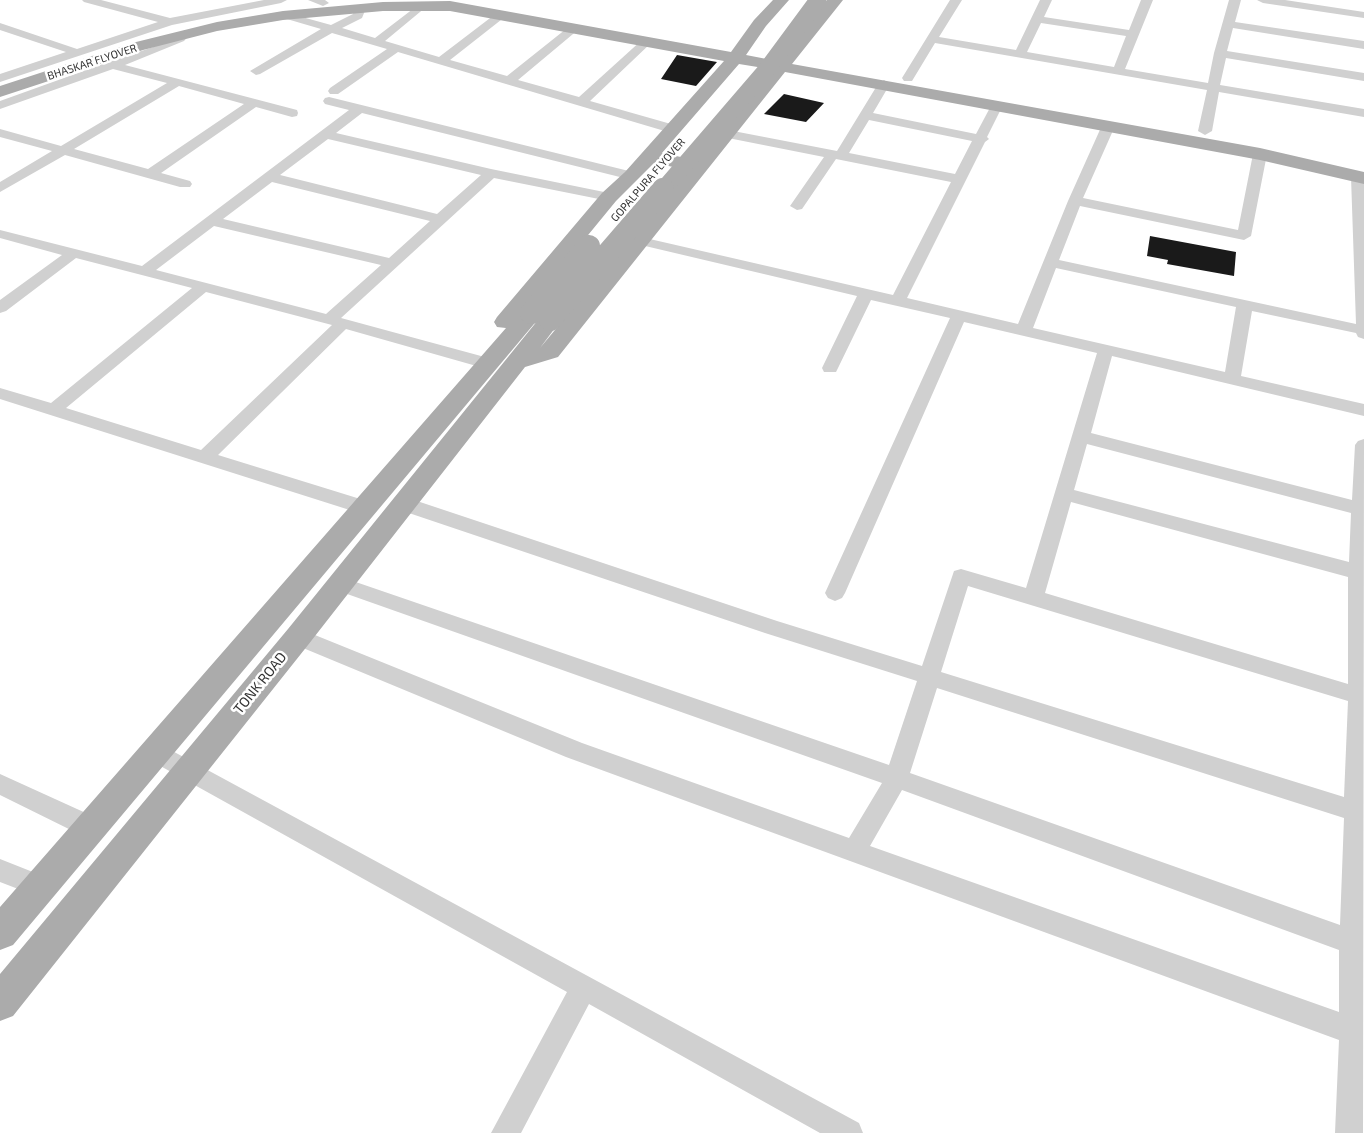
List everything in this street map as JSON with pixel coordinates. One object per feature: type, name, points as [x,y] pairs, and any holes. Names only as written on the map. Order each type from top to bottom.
[{"type":"main road","points":[[452,0],[530,11],[787,62],[884,84],[1362,173]]},
{"type":"main road","points":[[499,361],[490,340],[609,197],[632,176],[739,53],[760,23],[780,0]]},
{"type":"main road","name":"GOPALPURA FLYOVER","points":[[540,316],[803,0]]},
{"type":"main road","points":[[0,933],[363,507],[499,361],[550,352],[787,62],[827,0]]},
{"type":"main road","name":"GOPALPURA FLYOVER","points":[[499,361],[767,69],[827,0]]},
{"type":"main road","points":[[177,27],[251,11],[319,1],[450,6],[647,41],[739,53]]},
{"type":"main road","points":[[177,27],[283,8],[360,4]]},
{"type":"main road","name":"BHASKAR FLYOVER","points":[[0,92],[177,27]]},
{"type":"main road","name":"BHASKAR FLYOVER","points":[[0,83],[156,36]]},
{"type":"main road","points":[[787,62],[908,78],[1280,144],[1362,173]]},
{"type":"main road","points":[[649,156],[701,167]]},
{"type":"main road","name":"TONK ROAD","points":[[0,1003],[404,504],[499,361]]},
{"type":"street","points":[[88,0],[177,27]]},
{"type":"street","points":[[908,78],[956,0]]},
{"type":"street","points":[[1020,54],[1046,0]]},
{"type":"street","points":[[1118,71],[1133,34],[1143,0]]},
{"type":"street","points":[[1205,131],[1220,53],[1235,0]]},
{"type":"street","points":[[1263,0],[1364,15]]},
{"type":"street","points":[[1326,0],[1364,10]]},
{"type":"street","points":[[256,71],[330,29],[358,16],[360,4]]},
{"type":"street","points":[[376,42],[422,5]]},
{"type":"street","points":[[283,8],[330,29],[673,129]]},
{"type":"street","points":[[441,61],[502,14]]},
{"type":"street","points":[[1036,19],[1133,34]]},
{"type":"street","points":[[1228,24],[1364,45]]},
{"type":"street","points":[[0,26],[76,52]]},
{"type":"street","points":[[0,78],[76,52],[177,27]]},
{"type":"street","points":[[0,105],[180,39],[177,27]]},
{"type":"street","points":[[509,81],[575,27]]},
{"type":"street","points":[[931,39],[1364,113]]},
{"type":"street","points":[[581,102],[647,41]]},
{"type":"street","points":[[396,48],[332,96],[360,108],[632,176]]},
{"type":"street","points":[[1220,53],[1364,78]]},
{"type":"street","points":[[109,64],[292,113]]},
{"type":"street","points":[[0,188],[176,83]]},
{"type":"street","points":[[797,206],[865,116],[884,84]]},
{"type":"street","points":[[150,174],[254,102]]},
{"type":"street","points":[[898,300],[959,179],[982,139],[997,105]]},
{"type":"street","points":[[144,272],[360,108]]},
{"type":"street","points":[[865,116],[982,139]]},
{"type":"street","points":[[1024,330],[1075,201],[1108,126]]},
{"type":"street","points":[[0,133],[185,184]]},
{"type":"street","points":[[325,134],[491,173],[609,197]]},
{"type":"street","points":[[728,134],[959,179]]},
{"type":"street","points":[[1075,201],[1244,236],[1260,154]]},
{"type":"street","points":[[204,458],[392,263],[491,173]]},
{"type":"street","points":[[1362,173],[1364,334]]},
{"type":"street","points":[[269,177],[440,220]]},
{"type":"street","points":[[212,221],[392,263]]},
{"type":"street","points":[[0,234],[72,254],[499,361]]},
{"type":"street","points":[[641,242],[898,300],[1364,410]]},
{"type":"street","points":[[0,308],[72,254]]},
{"type":"street","points":[[1052,263],[1364,330]]},
{"type":"street","points":[[53,410],[203,287]]},
{"type":"street","points":[[830,368],[866,293]]},
{"type":"street","points":[[1232,380],[1245,304]]},
{"type":"street","points":[[835,593],[959,315]]},
{"type":"street","points":[[1033,598],[1106,350]]},
{"type":"street","points":[[0,393],[363,507]]},
{"type":"street","points":[[1081,436],[1361,509]]},
{"type":"street","points":[[1349,1133],[1359,1033],[1352,942],[1361,813],[1358,572],[1364,445]]},
{"type":"street","points":[[1064,494],[1358,572]]},
{"type":"street","points":[[404,504],[772,627],[1361,813]]},
{"type":"street","points":[[854,851],[897,778],[962,576],[1360,696]]},
{"type":"street","points":[[340,584],[897,778],[1352,942]]},
{"type":"street","points":[[298,637],[574,750],[1359,1033]]},
{"type":"street","points":[[154,751],[584,987],[838,1130]]},
{"type":"street","points":[[0,784],[90,827]]},
{"type":"street","points":[[0,870],[39,886]]},
{"type":"street","points":[[505,1133],[584,987]]},
{"type":"building","points":[[677,55],[717,62],[696,86],[661,79]]},
{"type":"building","points":[[784,94],[824,103],[806,122],[764,114]]},
{"type":"building","points":[[1150,236],[1236,252],[1234,276],[1167,264],[1168,260],[1147,256]]}]
